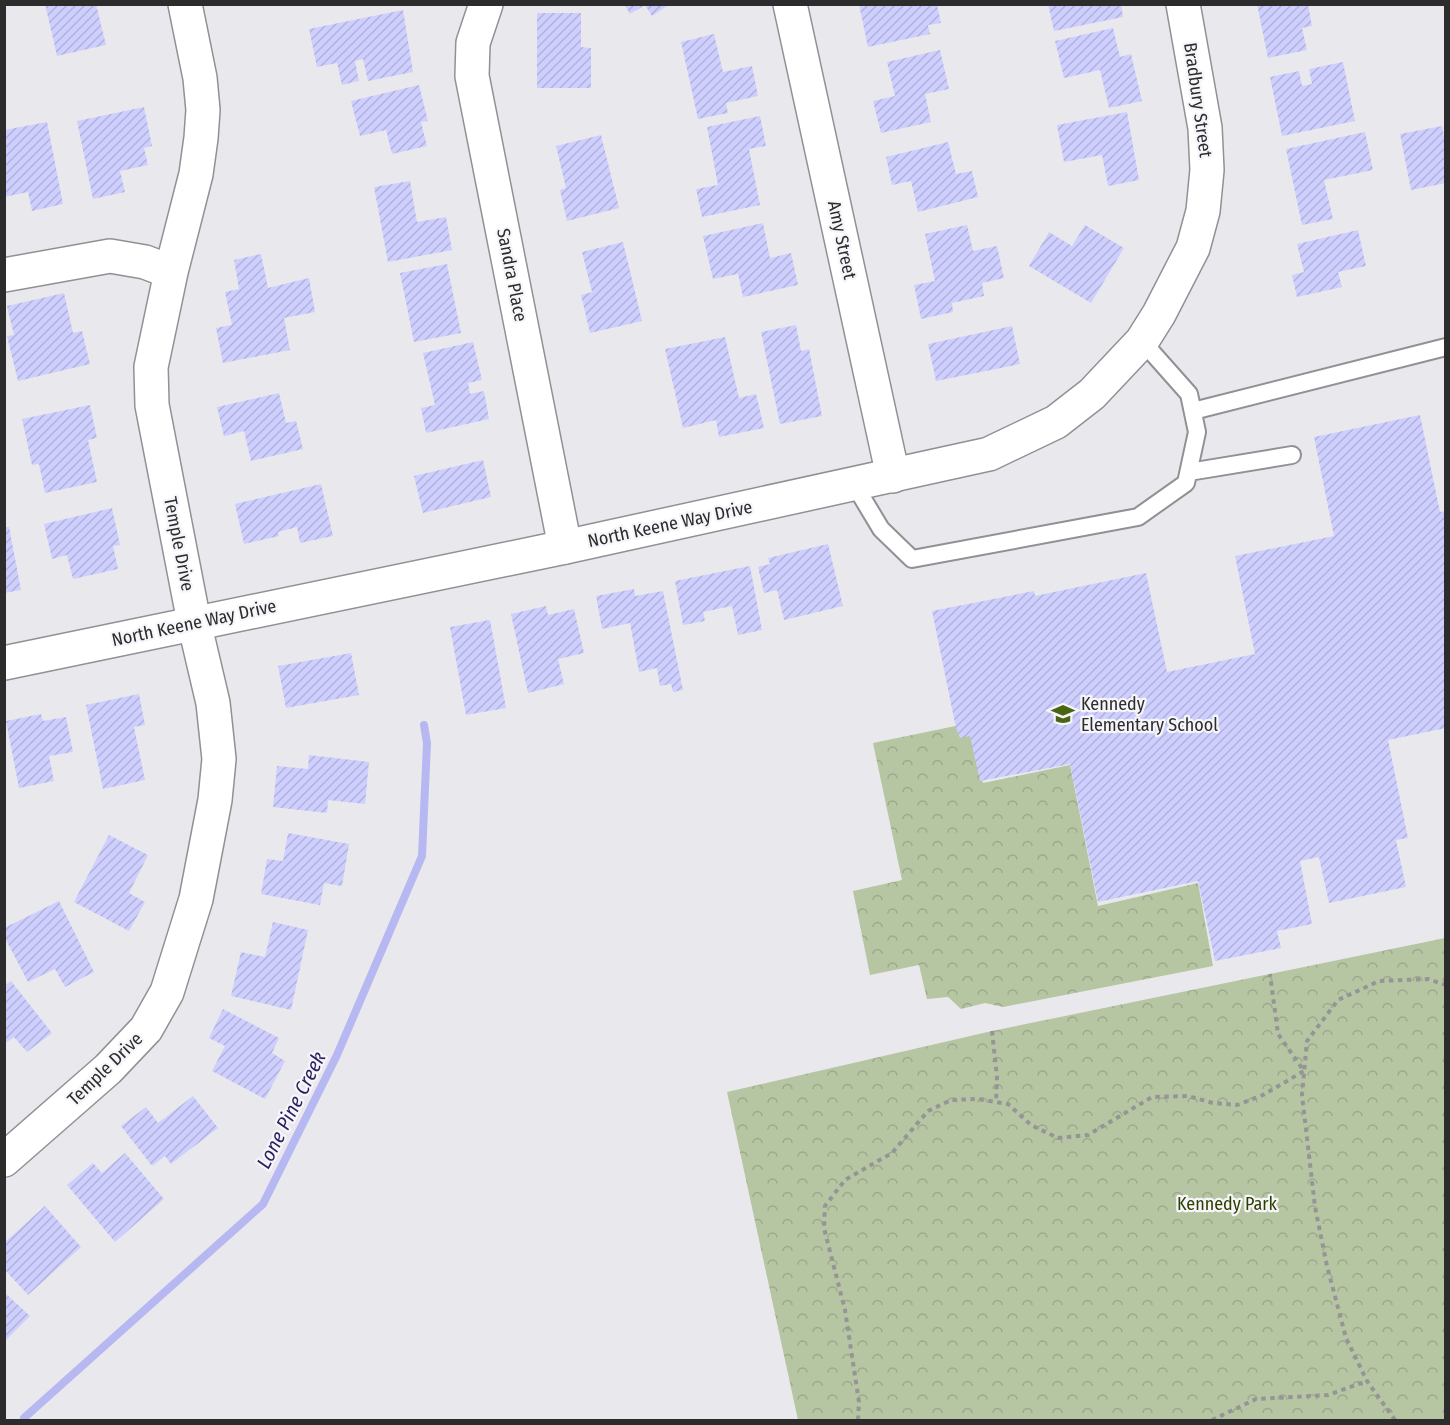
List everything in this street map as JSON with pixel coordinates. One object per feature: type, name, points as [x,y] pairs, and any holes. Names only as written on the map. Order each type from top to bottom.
[{"type":"street","name":"Temple Drive","points":[[4,1160],[108,1069],[146,1029],[167,992],[196,899],[215,800],[219,759],[213,703],[194,622],[152,405],[151,367],[171,272],[196,174],[203,110],[200,78],[185,4]]},
{"type":"street","name":"Sandra Place","points":[[486,4],[473,43],[472,76],[565,547]]},
{"type":"street","name":"Amy Street","points":[[790,4],[893,476]]},
{"type":"street","name":"Bradbury Street","points":[[1183,4],[1205,128],[1204,195]]},
{"type":"street","name":"North Keene Way Drive","points":[[4,663],[565,547],[989,454],[1056,422],[1092,394],[1142,341],[1159,314],[1193,248],[1204,195]]},
{"type":"street","points":[[4,275],[110,255],[145,262],[171,272]]},
{"type":"lane","points":[[854,484],[881,529],[912,559],[1138,517],[1186,483],[1197,432],[1190,394],[1142,341]]},
{"type":"lane","points":[[1193,411],[1446,347]]},
{"type":"lane","points":[[1188,472],[1292,455]]},
{"type":"path","points":[[1270,974],[1278,1034],[1304,1071]]},
{"type":"path","points":[[1395,1420],[1367,1381],[1346,1338],[1327,1266],[1315,1208],[1305,1130],[1302,1095],[1307,1041],[1338,1000],[1379,981],[1428,979],[1446,985]]},
{"type":"path","points":[[992,1031],[997,1077],[996,1102]]},
{"type":"path","points":[[858,1420],[856,1382],[845,1310],[824,1228],[825,1206],[845,1180],[892,1153],[928,1112],[951,1100],[996,1102],[1008,1104],[1032,1125],[1058,1138],[1088,1135],[1152,1097],[1188,1096],[1213,1103],[1237,1105],[1263,1095],[1304,1071]]},
{"type":"path","points":[[1212,1420],[1256,1398],[1328,1395],[1367,1381]]},
{"type":"green space","points":[[970,723],[983,783],[1070,765],[1098,906],[1198,883],[1213,966],[1003,1007],[985,1003],[961,1009],[948,997],[927,999],[919,965],[870,975],[853,891],[902,880],[873,743]]},
{"type":"green space","name":"Kennedy Park","points":[[1445,938],[1445,1420],[798,1420],[727,1092],[992,1031]]},
{"type":"building","points":[[45,4],[96,4],[106,45],[57,56]]},
{"type":"building","points":[[624,4],[670,4],[652,16],[645,5],[630,14]]},
{"type":"building","points":[[1048,4],[1121,4],[1123,17],[1054,31]]},
{"type":"building","points":[[1257,4],[1308,4],[1312,26],[1302,28],[1307,50],[1268,58]]},
{"type":"building","points":[[859,5],[937,5],[941,23],[928,25],[930,34],[868,47]]},
{"type":"building","points":[[403,10],[413,72],[368,81],[363,59],[355,61],[359,81],[342,85],[337,63],[317,67],[309,29]]},
{"type":"building","points":[[537,13],[581,13],[581,47],[591,48],[591,88],[537,88]]},
{"type":"building","points":[[1113,28],[1120,57],[1131,54],[1142,101],[1109,108],[1100,70],[1064,78],[1055,41]]},
{"type":"building","points":[[714,34],[723,72],[752,66],[758,96],[726,103],[728,113],[698,119],[681,42]]},
{"type":"building","points":[[940,50],[949,89],[925,94],[931,122],[881,133],[873,101],[895,96],[887,62]]},
{"type":"building","points":[[1343,62],[1355,121],[1282,136],[1270,77],[1299,71],[1302,86],[1312,84],[1309,69]]},
{"type":"building","points":[[419,85],[428,121],[421,122],[427,146],[392,154],[386,130],[360,136],[351,101]]},
{"type":"building","points":[[144,107],[152,146],[144,148],[148,165],[120,171],[125,192],[93,199],[77,121]]},
{"type":"building","points":[[1127,112],[1139,180],[1108,186],[1102,155],[1064,162],[1057,125]]},
{"type":"building","points":[[760,116],[766,146],[749,149],[760,205],[702,217],[696,189],[718,185],[707,127]]},
{"type":"building","points":[[47,122],[63,204],[32,211],[28,192],[4,197],[4,130]]},
{"type":"building","points":[[1442,126],[1446,146],[1446,183],[1411,190],[1400,134]]},
{"type":"building","points":[[1365,132],[1373,170],[1324,180],[1333,219],[1302,225],[1286,149]]},
{"type":"building","points":[[601,135],[619,208],[567,221],[560,190],[566,188],[556,146]]},
{"type":"building","points":[[948,142],[956,174],[972,171],[978,197],[918,212],[911,181],[892,185],[886,157]]},
{"type":"building","points":[[410,181],[417,222],[446,217],[452,250],[388,262],[374,187]]},
{"type":"building","points":[[763,223],[770,258],[791,253],[798,285],[743,297],[738,274],[713,279],[703,236]]},
{"type":"building","points":[[967,225],[973,251],[997,246],[1004,278],[982,283],[984,296],[952,303],[953,312],[921,319],[914,285],[935,281],[925,234]]},
{"type":"building","points":[[1085,225],[1124,248],[1091,303],[1029,266],[1049,232],[1072,246]]},
{"type":"building","points":[[1358,230],[1366,266],[1338,272],[1342,287],[1297,297],[1292,275],[1304,272],[1297,244]]},
{"type":"building","points":[[623,242],[642,321],[590,333],[581,295],[592,292],[582,252]]},
{"type":"building","points":[[261,254],[268,288],[309,278],[315,312],[284,318],[290,350],[223,363],[216,328],[232,325],[225,292],[239,289],[234,260]]},
{"type":"building","points":[[447,264],[461,333],[414,342],[400,273]]},
{"type":"building","points":[[64,293],[73,333],[82,331],[90,364],[18,381],[7,336],[14,335],[7,306]]},
{"type":"building","points":[[796,325],[801,351],[809,349],[822,416],[780,424],[761,332]]},
{"type":"building","points":[[1012,326],[1020,364],[936,381],[928,344]]},
{"type":"building","points":[[725,337],[739,398],[756,394],[764,428],[719,437],[716,420],[683,428],[665,349]]},
{"type":"building","points":[[473,342],[482,380],[468,383],[470,394],[484,391],[489,419],[426,433],[421,408],[435,405],[423,353]]},
{"type":"building","points":[[279,393],[286,423],[296,421],[303,449],[251,461],[244,431],[224,436],[217,407]]},
{"type":"building","points":[[90,405],[97,438],[88,440],[97,482],[45,493],[39,464],[32,465],[22,419]]},
{"type":"building","name":"Kennedy Elementary School","points":[[1420,415],[1440,512],[1446,511],[1446,728],[1388,740],[1408,838],[1396,840],[1406,887],[1329,903],[1319,857],[1300,861],[1312,924],[1277,931],[1281,948],[1215,961],[1198,881],[1098,902],[1070,764],[980,781],[970,736],[960,738],[956,728],[932,611],[1034,591],[1035,596],[1146,573],[1167,672],[1255,654],[1235,556],[1334,536],[1314,437]]},
{"type":"building","points":[[483,460],[491,497],[423,513],[414,476]]},
{"type":"building","points":[[321,484],[333,536],[300,543],[297,527],[278,532],[279,536],[244,544],[235,504]]},
{"type":"building","points":[[112,508],[120,545],[113,546],[118,569],[73,579],[67,555],[52,559],[44,524]]},
{"type":"building","points":[[4,527],[9,527],[21,590],[4,593]]},
{"type":"building","points":[[828,544],[843,606],[784,620],[777,590],[764,593],[758,567],[770,564],[768,558]]},
{"type":"building","points":[[750,566],[762,630],[738,635],[732,606],[703,612],[705,621],[683,625],[675,581]]},
{"type":"building","points":[[634,589],[635,596],[663,591],[683,690],[673,692],[671,684],[660,686],[657,668],[639,672],[630,623],[602,629],[596,596]]},
{"type":"building","points":[[546,606],[548,615],[574,609],[584,653],[558,659],[564,684],[528,693],[511,614]]},
{"type":"building","points":[[490,620],[506,708],[466,715],[450,627]]},
{"type":"building","points":[[351,653],[359,695],[286,708],[278,666]]},
{"type":"building","points":[[139,694],[145,725],[134,727],[145,780],[103,789],[86,705]]},
{"type":"building","points":[[41,714],[43,721],[66,717],[73,752],[49,756],[54,781],[19,788],[6,721]]},
{"type":"building","points":[[309,755],[369,762],[365,804],[328,800],[327,813],[273,807],[277,766],[308,769]]},
{"type":"building","points":[[288,833],[349,844],[342,886],[324,883],[320,905],[261,894],[267,859],[283,861]]},
{"type":"building","points":[[109,835],[148,855],[129,893],[145,902],[129,931],[74,902]]},
{"type":"building","points":[[59,901],[94,972],[65,987],[55,969],[28,982],[4,936],[4,928]]},
{"type":"building","points":[[273,922],[308,930],[291,1010],[231,996],[241,952],[265,957]]},
{"type":"building","points":[[11,981],[52,1033],[27,1052],[14,1037],[4,1044],[4,986]]},
{"type":"building","points":[[223,1009],[279,1038],[272,1053],[285,1061],[265,1099],[212,1071],[225,1046],[209,1038]]},
{"type":"building","points":[[193,1096],[218,1128],[171,1164],[165,1156],[152,1166],[121,1126],[146,1107],[158,1123]]},
{"type":"building","points":[[125,1153],[164,1199],[115,1242],[67,1185],[93,1163],[102,1173]]},
{"type":"building","points":[[45,1206],[81,1247],[28,1295],[4,1269],[4,1243]]},
{"type":"building","points":[[4,1292],[30,1316],[4,1342]]},
{"type":"waterway","name":"Lone Pine Creek","points":[[24,1418],[263,1204],[337,1055],[422,856],[427,743],[424,725]]},
{"type":"place","name":"Kennedy Elementary School","points":[[1063,714]]}]
